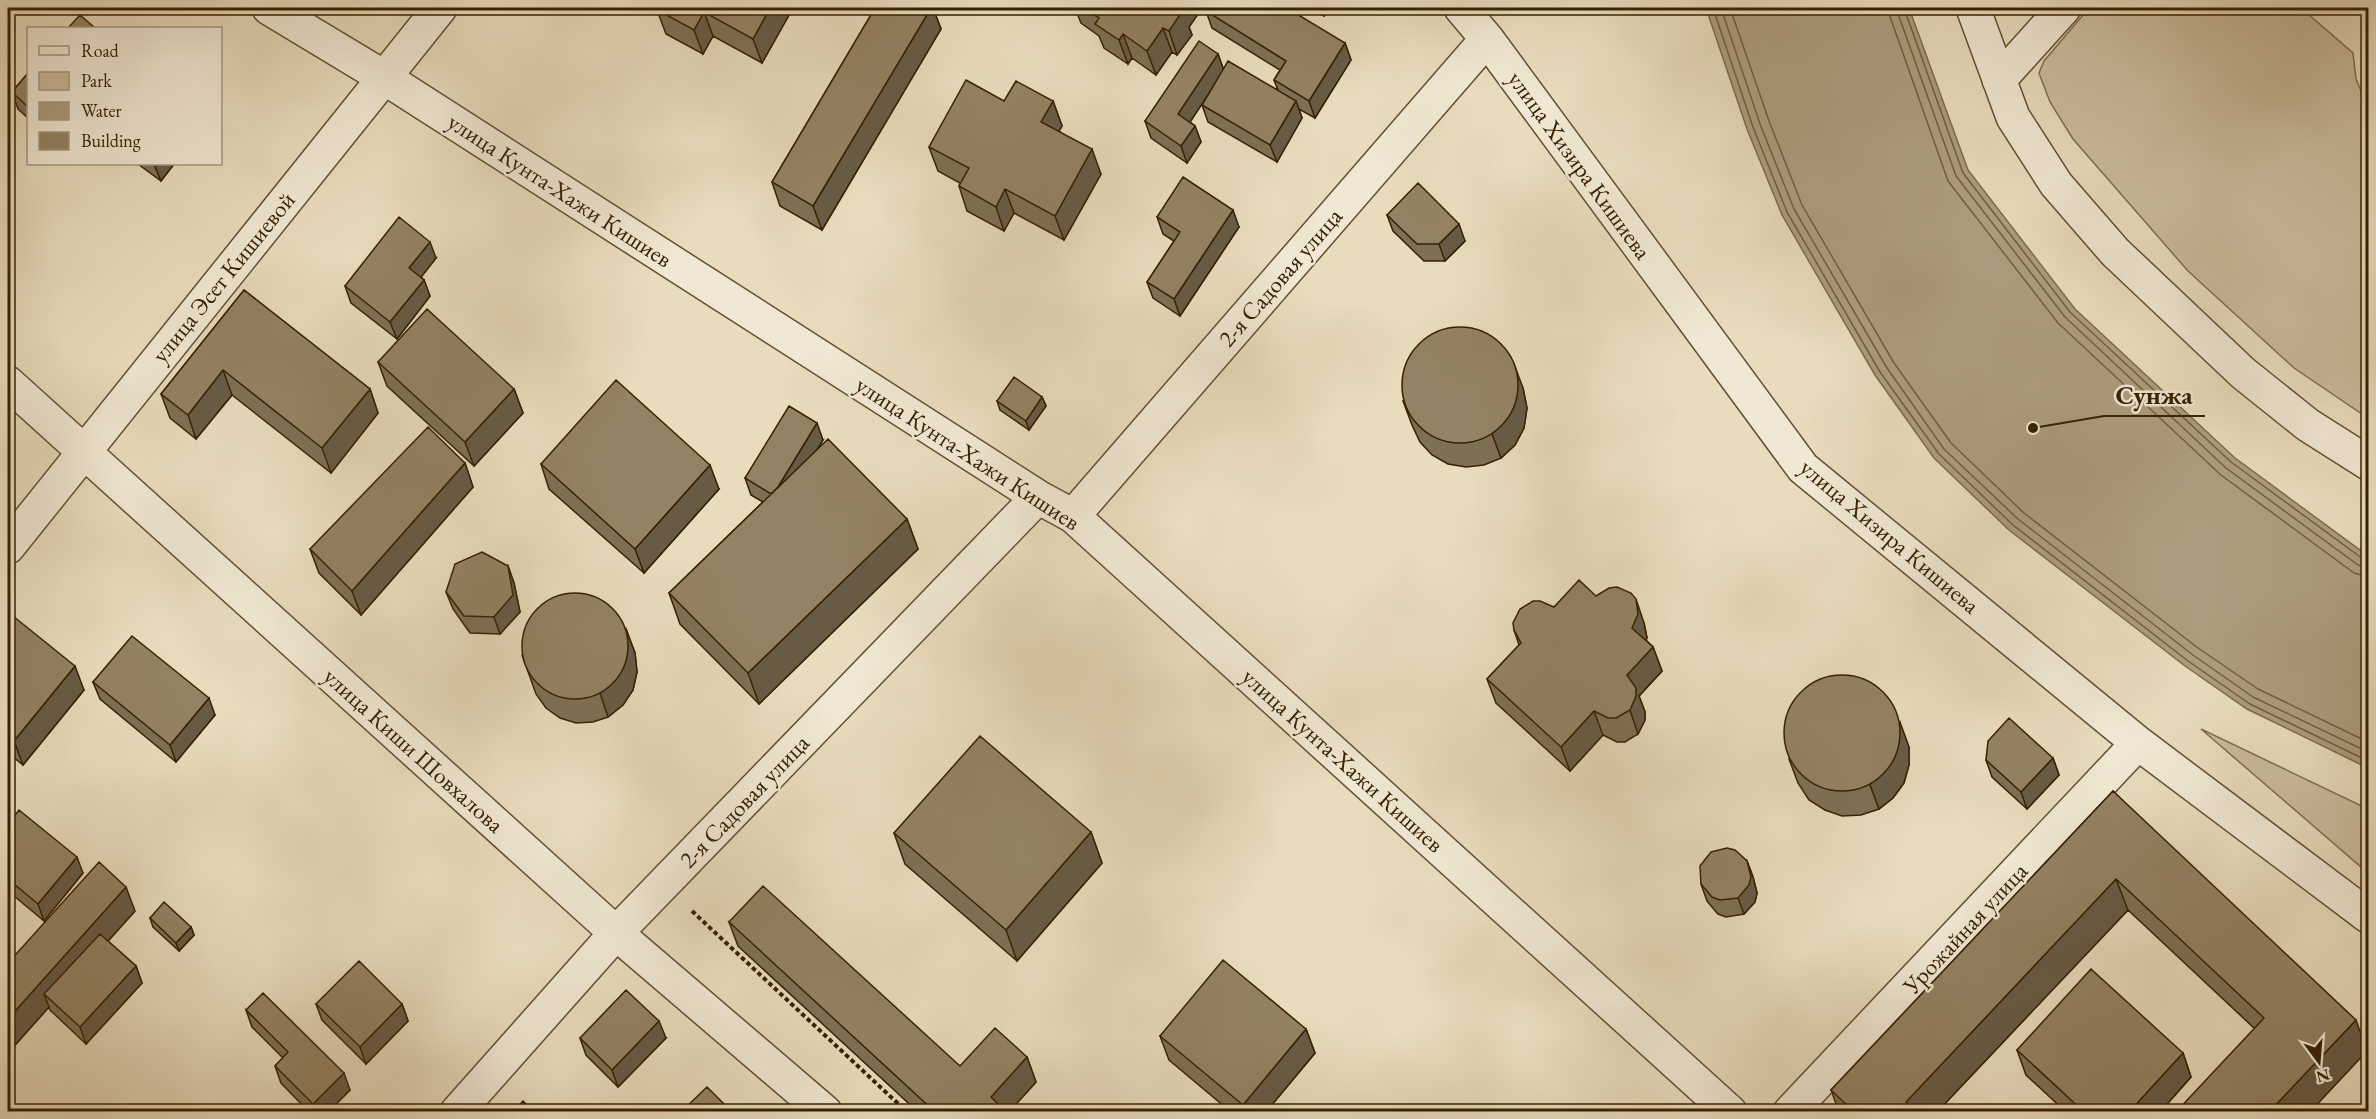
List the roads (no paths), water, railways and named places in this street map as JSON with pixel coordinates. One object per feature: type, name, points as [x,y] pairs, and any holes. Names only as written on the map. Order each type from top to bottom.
[{"type":"street","name":"улица Кунта-Хажи Кишиев","points":[[269,8],[385,78],[1038,497],[1073,516],[1730,1112]]},
{"type":"street","name":"улица Эсет Кишиевой","points":[[8,547],[440,8]]},
{"type":"street","name":"улица Хизира Кишиева","points":[[1461,8],[1487,39],[1803,468],[2138,743],[2368,916]]},
{"type":"street","points":[[1973,8],[2013,117],[2056,184],[2115,252],[2243,374],[2308,425],[2368,463]]},
{"type":"street","points":[[1999,80],[2064,8]]},
{"type":"street","name":"2-я Садовая улица","points":[[1073,516],[1487,39]]},
{"type":"street","name":"улица Киши Шовхалова","points":[[8,382],[616,933],[825,1112]]},
{"type":"street","name":"2-я Садовая улица","points":[[457,1112],[616,933],[1038,497]]},
{"type":"street","name":"Урожайная улица","points":[[1790,1112],[2138,743]]},
{"type":"water","points":[[1706,8],[1909,8],[1968,170],[2075,309],[2235,458],[2368,556],[2368,768],[2247,709],[2185,666],[2009,530],[1934,458],[1875,375],[1782,215],[1747,129]]},
{"type":"place","name":"Сунжа","points":[[2033,428]]}]
